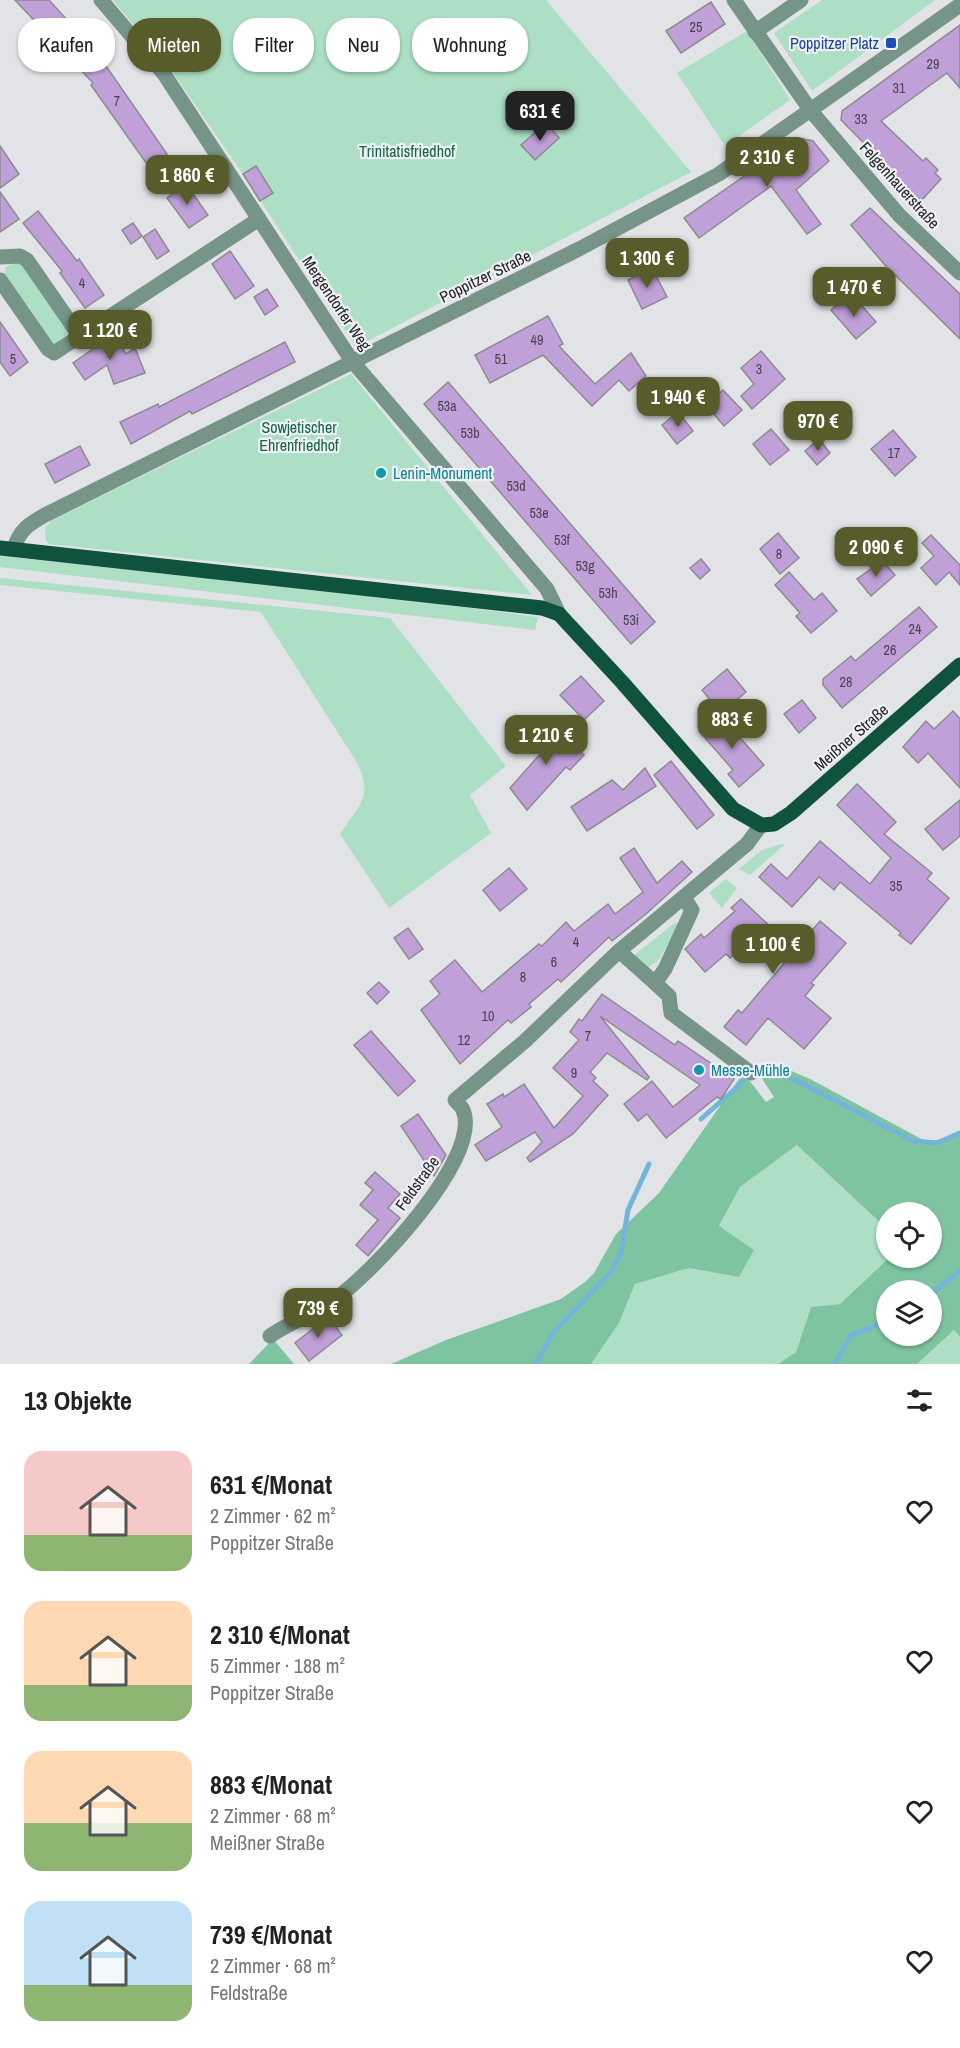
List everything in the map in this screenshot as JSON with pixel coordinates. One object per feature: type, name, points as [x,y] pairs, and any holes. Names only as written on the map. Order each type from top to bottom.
[{"type":"main road","points":[[7,548],[542,608],[559,614],[733,809],[761,825]]},
{"type":"main road","name":"Meißner Straße","points":[[761,825],[774,824],[791,813],[960,665]]},
{"type":"street","name":"Mergendorfer Weg","points":[[100,0],[164,74],[352,361],[547,589],[559,614]]},
{"type":"street","name":"Felgenhauerstraße","points":[[734,0],[811,111],[899,214],[960,273]]},
{"type":"street","points":[[755,32],[801,0]]},
{"type":"street","name":"Poppitzer Straße","points":[[7,548],[27,525],[45,514],[579,249],[709,180],[960,5]]},
{"type":"street","points":[[0,280],[48,349],[54,353],[259,219]]},
{"type":"street","points":[[0,257],[20,256],[27,260],[80,334]]},
{"type":"street","name":"Feldstraße","points":[[270,1336],[292,1321],[331,1302],[384,1255],[432,1198],[451,1169],[465,1130],[463,1111],[455,1100],[525,1041],[619,951],[747,844],[761,825]]},
{"type":"street","points":[[655,983],[665,969],[692,910],[684,898]]},
{"type":"street","points":[[619,951],[669,996],[671,1013],[751,1073]]},
{"type":"green space","name":"Trinitatisfriedhof","points":[[113,0],[546,0],[691,172],[356,347],[243,174],[172,72],[221,72],[221,18],[128,18]]},
{"type":"green space","points":[[822,0],[935,0],[812,91],[774,33]]},
{"type":"green space","points":[[747,31],[790,100],[725,146],[677,73]]},
{"type":"green space","points":[[20,263],[67,330],[66,335],[53,345],[4,277],[6,267]]},
{"type":"green space","name":"Sowjetischer Ehrenfriedhof","points":[[351,374],[532,595],[49,544],[46,541],[45,528],[52,520]]},
{"type":"green space","points":[[0,556],[411,600],[538,617],[535,630],[0,567]]},
{"type":"green space","points":[[0,578],[390,618],[506,766],[470,795],[491,833],[389,908],[340,834],[359,807],[364,792],[364,783],[356,761],[261,612],[0,585]]},
{"type":"green space","points":[[784,845],[750,875],[739,869],[762,850]]},
{"type":"green space","points":[[726,879],[737,888],[722,908],[709,893]]},
{"type":"green space","points":[[676,922],[678,928],[657,962],[648,967],[634,955]]},
{"type":"green space","points":[[761,1065],[780,1066],[812,1080],[927,1142],[960,1135],[960,1337],[954,1330],[942,1341],[942,1280],[876,1280],[876,1346],[937,1346],[917,1364],[778,1364],[796,1352],[811,1307],[840,1304],[878,1268],[942,1268],[942,1202],[876,1202],[876,1219],[797,1145],[740,1187],[719,1226],[754,1250],[739,1277],[689,1268],[635,1284],[619,1323],[591,1364],[391,1364],[446,1340],[561,1299],[594,1273],[616,1234],[659,1193],[739,1079],[746,1076],[766,1102],[774,1097],[757,1071]]},
{"type":"green space","points":[[797,1145],[876,1219],[876,1268],[878,1268],[840,1304],[811,1307],[796,1352],[778,1364],[591,1364],[619,1323],[635,1284],[689,1268],[739,1277],[719,1227],[740,1187]]},
{"type":"green space","points":[[954,1330],[960,1337],[960,1364],[917,1364],[937,1346],[942,1346],[942,1341]]},
{"type":"green space","points":[[273,1339],[294,1364],[249,1364]]},
{"type":"building","points":[[15,0],[49,0],[65,18],[32,18]]},
{"type":"building","points":[[711,2],[725,24],[681,53],[666,31]]},
{"type":"building","points":[[960,25],[960,88],[947,73],[881,121],[923,161],[926,158],[938,170],[935,173],[941,179],[921,201],[841,120],[842,111]]},
{"type":"building","points":[[83,72],[110,72],[167,154],[149,167],[91,85],[93,83]]},
{"type":"building","points":[[546,123],[559,138],[535,160],[521,145]]},
{"type":"building","points":[[799,138],[813,141],[829,161],[796,190],[821,224],[807,234],[771,186],[699,238],[684,218]]},
{"type":"building","points":[[0,146],[19,174],[0,188]]},
{"type":"building","points":[[256,166],[273,193],[260,201],[243,174]]},
{"type":"building","points":[[186,184],[208,215],[189,228],[167,198]]},
{"type":"building","points":[[0,192],[19,219],[0,232]]},
{"type":"building","points":[[870,208],[960,294],[960,339],[884,264],[851,225]]},
{"type":"building","points":[[38,211],[77,261],[79,259],[104,295],[85,308],[60,273],[62,271],[23,223]]},
{"type":"building","points":[[133,223],[142,236],[131,244],[122,230]]},
{"type":"building","points":[[155,229],[169,251],[157,259],[143,237]]},
{"type":"building","points":[[230,251],[254,286],[235,299],[212,264]]},
{"type":"building","points":[[652,268],[667,297],[642,309],[628,280]]},
{"type":"building","points":[[267,289],[278,306],[265,315],[254,297]]},
{"type":"building","points":[[842,300],[848,307],[857,300],[876,322],[856,339],[831,310]]},
{"type":"building","points":[[548,316],[563,344],[559,346],[595,384],[631,353],[646,376],[629,391],[619,380],[592,406],[543,355],[490,383],[475,355]]},
{"type":"building","points":[[0,322],[28,362],[10,376],[0,362]]},
{"type":"building","points":[[112,333],[126,354],[135,348],[145,373],[114,384],[107,365],[85,380],[73,363],[100,344],[98,341]]},
{"type":"building","points":[[285,342],[295,362],[192,414],[190,411],[131,444],[120,422],[158,404],[159,407]]},
{"type":"building","points":[[761,351],[785,379],[752,409],[741,396],[754,384],[741,368]]},
{"type":"building","points":[[448,382],[655,622],[631,644],[424,404]]},
{"type":"building","points":[[723,390],[742,410],[724,426],[706,405]]},
{"type":"building","points":[[678,412],[693,431],[677,444],[662,425]]},
{"type":"building","points":[[771,429],[789,450],[770,465],[753,444]]},
{"type":"building","points":[[893,430],[916,457],[895,476],[871,449]]},
{"type":"building","points":[[819,439],[830,453],[817,465],[805,451]]},
{"type":"building","points":[[80,446],[90,465],[55,483],[45,464]]},
{"type":"building","points":[[778,533],[799,558],[780,574],[760,549]]},
{"type":"building","points":[[931,535],[960,565],[960,585],[949,572],[936,585],[921,568],[934,556],[922,543]]},
{"type":"building","points":[[701,559],[710,570],[700,579],[690,568]]},
{"type":"building","points":[[878,564],[886,565],[895,575],[871,596],[857,579]]},
{"type":"building","points":[[789,572],[814,600],[822,593],[837,611],[811,633],[796,616],[800,613],[775,585]]},
{"type":"building","points":[[919,607],[937,627],[842,708],[823,685],[823,679],[851,656],[855,661]]},
{"type":"building","points":[[727,669],[746,692],[721,713],[702,690]]},
{"type":"building","points":[[581,676],[604,701],[584,720],[560,695]]},
{"type":"building","points":[[802,700],[816,718],[799,733],[784,714]]},
{"type":"building","points":[[953,711],[960,719],[960,788],[928,753],[918,763],[903,747],[926,721],[934,729]]},
{"type":"building","points":[[719,714],[764,765],[739,787],[728,774],[733,770],[700,732]]},
{"type":"building","points":[[552,725],[584,755],[570,770],[566,767],[527,810],[510,788],[542,752],[534,745]]},
{"type":"building","points":[[671,761],[714,815],[697,829],[654,775]]},
{"type":"building","points":[[645,768],[656,786],[587,831],[571,807],[612,780],[623,790]]},
{"type":"building","points":[[857,784],[896,822],[884,834],[932,873],[927,879],[949,898],[911,944],[840,882],[834,890],[819,877],[792,907],[759,877],[771,864],[787,879],[820,841],[870,884],[891,858],[837,805]]},
{"type":"building","points":[[960,800],[960,836],[943,850],[925,829]]},
{"type":"building","points":[[634,848],[657,883],[682,861],[692,872],[612,941],[609,937],[561,982],[558,979],[529,1004],[531,1007],[511,1023],[508,1020],[460,1064],[421,1010],[440,994],[430,981],[455,960],[482,992],[539,944],[542,946],[566,922],[574,931],[608,904],[615,914],[643,892],[620,858]]},
{"type":"building","points":[[509,868],[527,889],[500,911],[483,890]]},
{"type":"building","points":[[741,899],[795,950],[820,921],[846,943],[811,983],[814,985],[805,996],[831,1018],[804,1049],[768,1018],[746,1045],[724,1027],[738,1010],[742,1013],[786,961],[758,934],[730,958],[726,954],[705,972],[685,949],[701,934],[704,938],[735,911],[731,908]]},
{"type":"building","points":[[408,928],[423,949],[409,959],[394,938]]},
{"type":"building","points":[[379,982],[389,992],[377,1004],[367,993]]},
{"type":"building","points":[[602,994],[675,1045],[678,1041],[734,1079],[721,1099],[717,1097],[666,1138],[647,1114],[638,1121],[624,1104],[652,1081],[673,1107],[700,1085],[600,1016],[649,1077],[647,1080],[607,1053],[590,1072],[596,1078],[593,1081],[608,1095],[573,1134],[530,1162],[527,1158],[542,1142],[535,1132],[486,1161],[475,1145],[502,1127],[487,1104],[503,1094],[504,1097],[524,1084],[554,1128],[583,1096],[553,1068],[579,1040],[570,1032],[579,1019],[582,1021]]},
{"type":"building","points":[[371,1031],[415,1081],[398,1096],[354,1045]]},
{"type":"building","points":[[418,1114],[446,1155],[434,1176],[422,1169],[427,1165],[401,1126]]},
{"type":"building","points":[[375,1172],[400,1194],[388,1208],[400,1218],[368,1256],[356,1245],[378,1220],[360,1205],[373,1190],[365,1183]]},
{"type":"building","points":[[328,1317],[342,1335],[309,1361],[295,1343]]},
{"type":"waterway","points":[[762,1073],[780,1074],[799,1082],[913,1141],[937,1143],[960,1133]]},
{"type":"waterway","points":[[701,1119],[744,1081]]},
{"type":"waterway","points":[[535,1364],[554,1332],[611,1272],[621,1252],[628,1210],[649,1164]]},
{"type":"waterway","points":[[942,1285],[960,1271]]},
{"type":"waterway","points":[[835,1364],[851,1335],[876,1326]]},
{"type":"place","name":"Poppitzer Platz","points":[[891,43]]},
{"type":"place","name":"Lenin-Monument","points":[[381,473]]},
{"type":"place","name":"Messe-Mühle","points":[[699,1070]]}]
